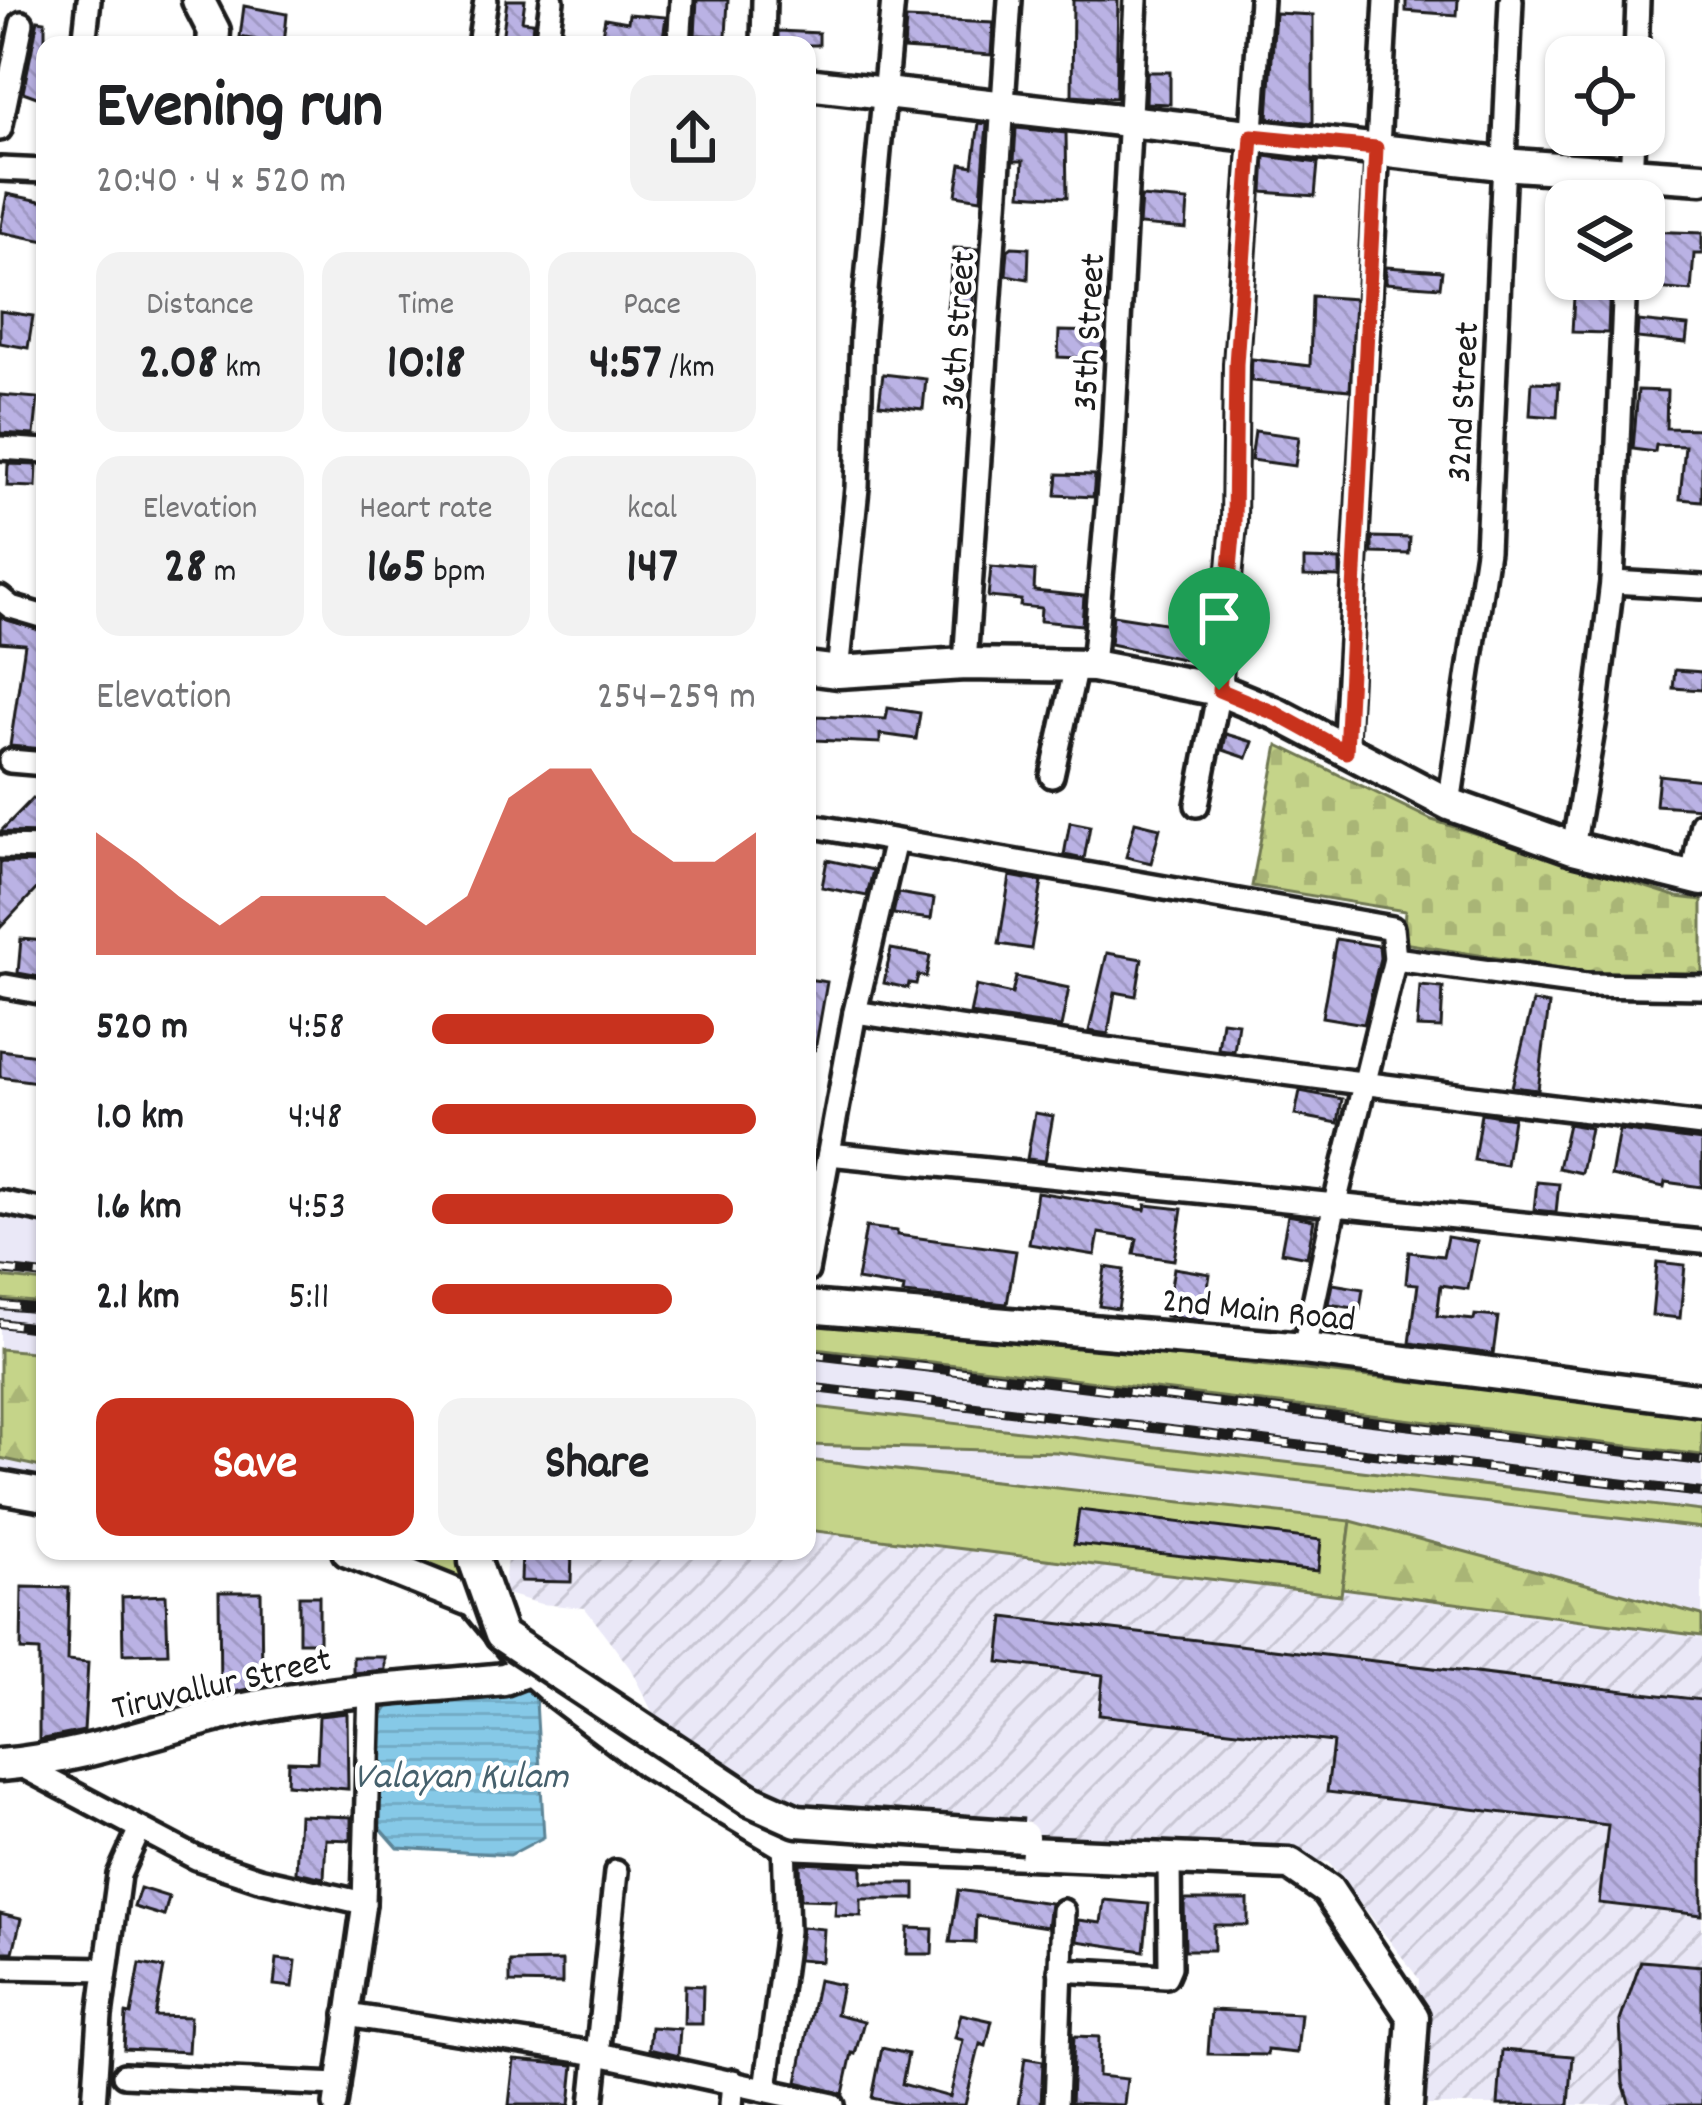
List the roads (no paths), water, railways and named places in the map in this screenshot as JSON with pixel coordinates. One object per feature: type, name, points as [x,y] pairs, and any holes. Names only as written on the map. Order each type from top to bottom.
[{"type":"street","points":[[85,36],[89,0]]},
{"type":"street","points":[[198,0],[218,36]]},
{"type":"street","points":[[480,36],[486,0]]},
{"type":"street","points":[[547,36],[552,0]]},
{"type":"street","points":[[680,36],[682,0]]},
{"type":"street","points":[[763,36],[764,0]]},
{"type":"street","points":[[893,0],[862,334],[857,488],[822,670],[965,664],[1084,666],[1219,690],[1277,714],[1449,804],[1573,848],[1697,879],[1702,823]]},
{"type":"street","name":"36th Street","points":[[965,664],[1010,0]]},
{"type":"street","name":"35th Street","points":[[1052,776],[1084,666],[1112,455],[1136,0]]},
{"type":"street","points":[[1197,805],[1219,690],[1234,524],[1236,364],[1261,0]]},
{"type":"street","points":[[1346,752],[1386,0]]},
{"type":"street","name":"32nd Street","points":[[1449,804],[1486,550],[1511,0]]},
{"type":"street","points":[[1637,36],[1638,0]]},
{"type":"street","points":[[0,129],[22,23]]},
{"type":"street","points":[[816,85],[1376,148],[1587,180]]},
{"type":"street","points":[[0,169],[36,171]]},
{"type":"street","points":[[1665,183],[1702,178]]},
{"type":"street","points":[[1573,848],[1612,582],[1624,300]]},
{"type":"street","points":[[0,448],[36,450]]},
{"type":"street","points":[[1612,582],[1702,587]]},
{"type":"street","points":[[0,598],[11,607],[36,614]]},
{"type":"street","points":[[10,761],[36,763]]},
{"type":"street","points":[[816,827],[1392,928],[1395,959],[1304,1349]]},
{"type":"street","points":[[816,1223],[855,1012],[895,841]]},
{"type":"street","points":[[0,847],[36,848]]},
{"type":"street","points":[[1395,959],[1586,986],[1702,987]]},
{"type":"street","points":[[6,986],[36,991]]},
{"type":"street","points":[[855,1012],[1363,1084],[1702,1125]]},
{"type":"street","points":[[829,1154],[1702,1242]]},
{"type":"street","points":[[0,1202],[36,1208]]},
{"type":"street","name":"2nd Main Road","points":[[816,1308],[1304,1349],[1702,1400]]},
{"type":"street","points":[[0,1487],[36,1493]]},
{"type":"street","points":[[370,1560],[475,1602],[523,1660],[648,1762],[784,1843],[1290,1864],[1328,1890],[1413,2018],[1406,2105]]},
{"type":"street","points":[[475,1560],[501,1634],[750,1799],[797,1821],[1022,1837],[1090,1855]]},
{"type":"street","name":"Tiruvallur Street","points":[[9,1764],[129,1742],[240,1710],[370,1689],[504,1679],[523,1660]]},
{"type":"street","points":[[124,2075],[337,2095],[364,1903],[370,1689]]},
{"type":"street","points":[[9,1764],[196,1858],[259,1879],[364,1903]]},
{"type":"street","points":[[94,2105],[119,1875],[139,1831]]},
{"type":"street","points":[[766,2089],[787,1931],[784,1843]]},
{"type":"street","points":[[1060,1970],[1166,1976],[1170,1967],[1169,1859]]},
{"type":"street","points":[[592,2105],[616,1872]]},
{"type":"street","points":[[1056,2105],[1063,1911]]},
{"type":"street","points":[[0,1967],[106,1970]]},
{"type":"street","points":[[347,2015],[599,2054],[833,2105]]},
{"type":"street","points":[[730,2105],[733,2081]]},
{"type":"water","name":"Valayan Kulam","points":[[535,1684],[544,1837],[510,1855],[398,1848],[375,1822],[378,1722],[389,1706]]},
{"type":"railway","points":[[0,1270],[36,1274]]},
{"type":"railway","points":[[0,1305],[36,1308]]},
{"type":"railway","points":[[0,1323],[36,1328]]},
{"type":"railway","points":[[816,1354],[1702,1461]]},
{"type":"railway","points":[[816,1388],[1702,1493]]}]
